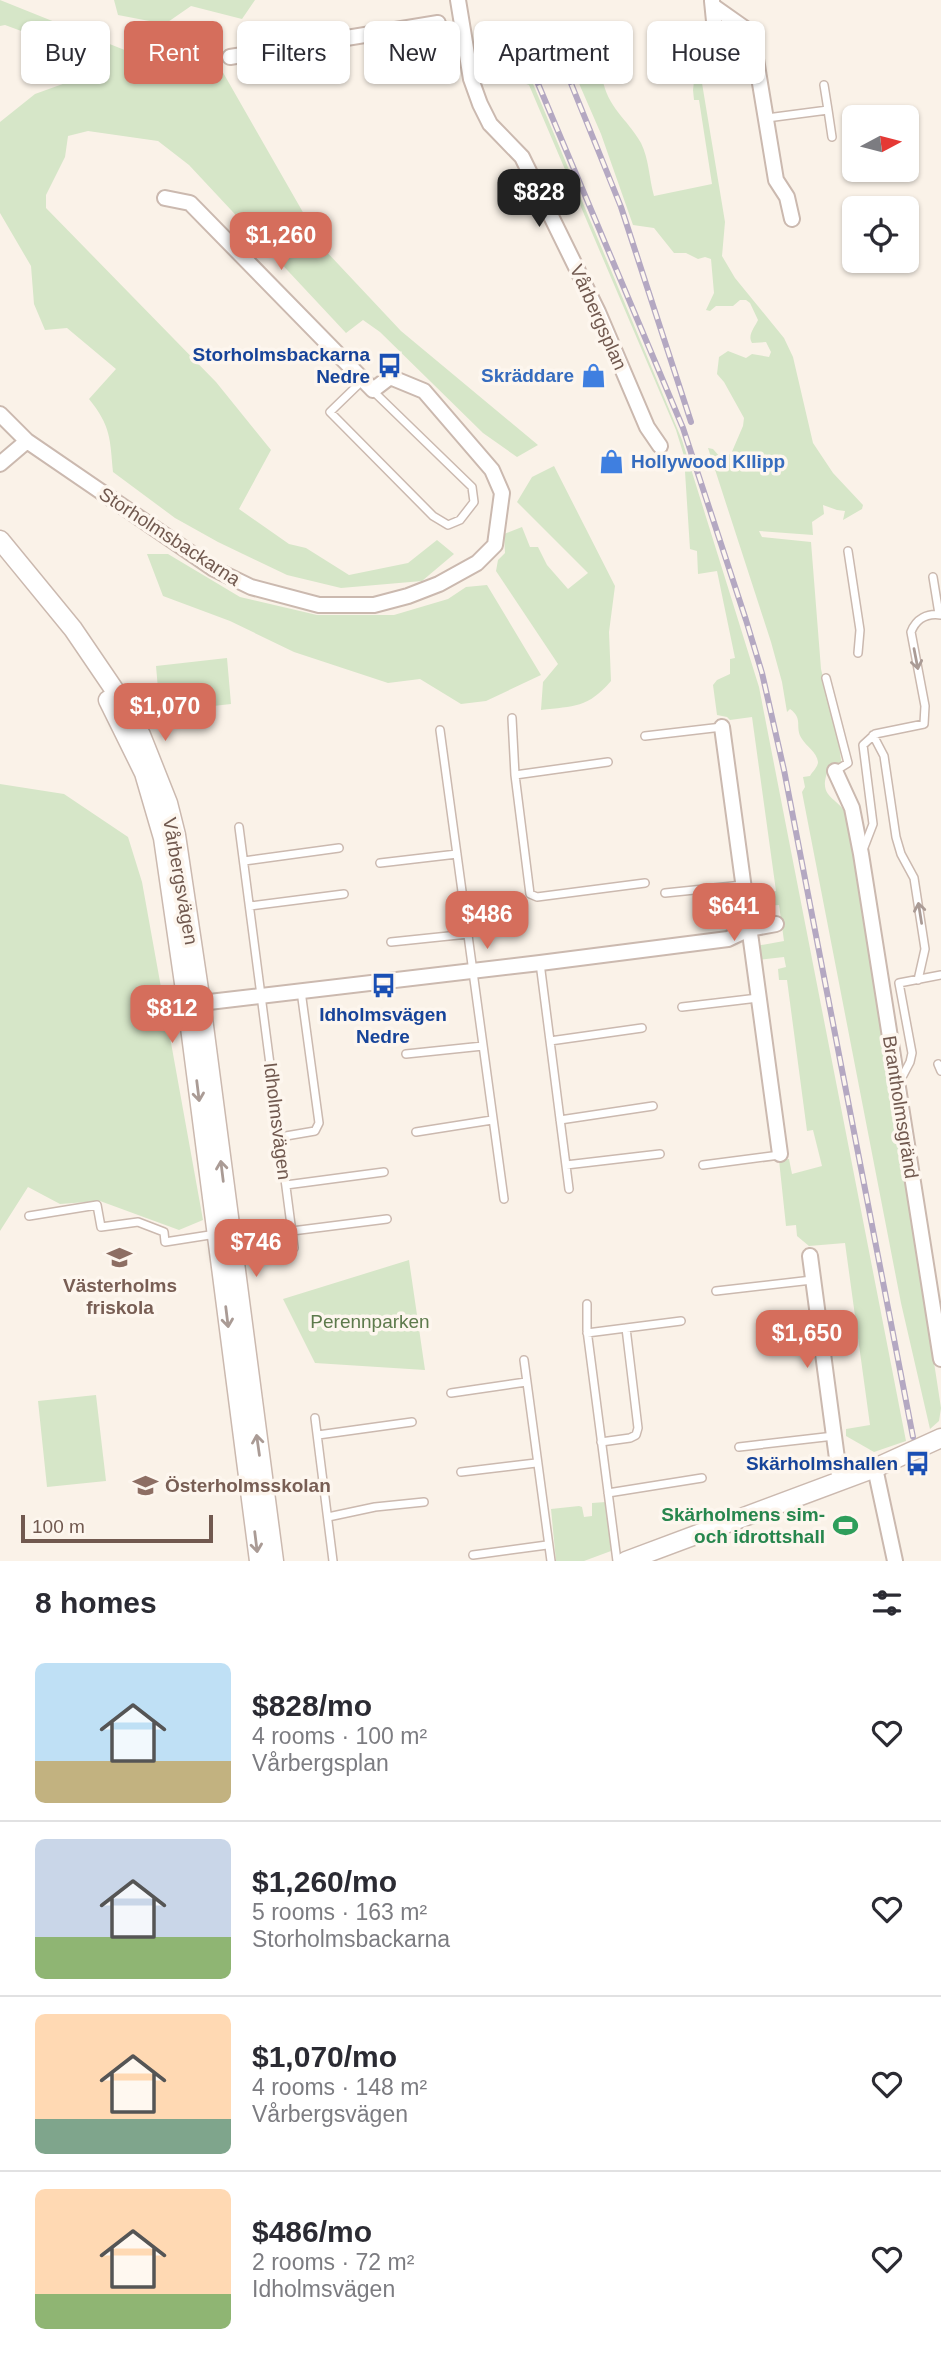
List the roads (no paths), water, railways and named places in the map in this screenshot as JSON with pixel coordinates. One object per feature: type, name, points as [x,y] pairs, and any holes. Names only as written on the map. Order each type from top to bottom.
[{"type":"street","name":"Vårbergsplan","points":[[458,0],[471,79],[480,104],[490,124],[522,157],[598,312],[647,427],[660,446]]},
{"type":"street","points":[[712,3],[714,21]]},
{"type":"street","points":[[712,3],[750,32],[776,180],[787,197],[792,219]]},
{"type":"street","points":[[230,57],[364,35]]},
{"type":"street","points":[[165,198],[190,203],[368,385]]},
{"type":"street","name":"Storholmsbackarna","points":[[0,414],[27,441],[214,569],[251,587],[318,605],[374,605],[429,588],[477,563],[495,545],[502,493],[492,470],[424,391],[390,377],[368,385]]},
{"type":"street","points":[[0,464],[27,441]]},
{"type":"street","name":"Vårbergsvägen","points":[[0,540],[73,629],[103,671],[124,704],[151,758],[168,803],[176,835],[216,1234],[259,1561]]},
{"type":"street","name":"Vårbergsvägen","points":[[0,559],[64,635],[94,676],[144,773],[163,838],[194,1003],[274,1561]]},
{"type":"street","points":[[722,727],[780,1154]]},
{"type":"street","name":"Brantholmsgränd","points":[[835,771],[852,808],[861,854],[941,1360]]},
{"type":"street","points":[[194,1003],[728,939],[749,929],[776,924]]},
{"type":"street","points":[[810,1256],[840,1480]]},
{"type":"street","points":[[626,1561],[875,1468],[941,1438]]},
{"type":"street","points":[[875,1468],[895,1561]]},
{"type":"lane","points":[[824,85],[832,137]]},
{"type":"lane","points":[[767,118],[828,110]]},
{"type":"lane","points":[[368,385],[472,487],[474,502],[460,520],[448,525],[433,516],[330,412],[368,385]]},
{"type":"lane","points":[[848,551],[860,629],[858,653]]},
{"type":"lane","points":[[918,980],[925,949],[914,878],[898,843],[884,756],[873,735],[925,724],[925,706],[911,632],[914,624],[926,615],[940,614],[933,577]]},
{"type":"lane","name":"Brantholmsgränd","points":[[826,678],[848,762],[835,771]]},
{"type":"lane","points":[[512,718],[515,775],[530,894],[537,897],[645,883]]},
{"type":"lane","points":[[645,736],[722,727]]},
{"type":"lane","points":[[440,730],[504,1199]]},
{"type":"lane","name":"Brantholmsgränd","points":[[861,854],[873,824],[863,745],[873,735]]},
{"type":"lane","points":[[515,775],[608,762]]},
{"type":"lane","name":"Idholmsvägen","points":[[240,827],[294,1248]]},
{"type":"lane","points":[[244,861],[339,848]]},
{"type":"lane","points":[[380,863],[457,854]]},
{"type":"lane","points":[[666,893],[743,885]]},
{"type":"lane","points":[[250,906],[344,894]]},
{"type":"lane","points":[[391,942],[468,934]]},
{"type":"lane","points":[[540,963],[569,1189]]},
{"type":"lane","points":[[898,1085],[912,1053],[899,983],[941,975]]},
{"type":"lane","points":[[280,1137],[315,1130],[319,1123],[301,990]]},
{"type":"lane","points":[[682,1007],[758,998]]},
{"type":"lane","points":[[550,1041],[642,1028]]},
{"type":"lane","points":[[406,1054],[483,1046]]},
{"type":"lane","points":[[560,1120],[653,1106]]},
{"type":"lane","points":[[416,1132],[492,1120]]},
{"type":"lane","points":[[566,1165],[660,1154]]},
{"type":"lane","points":[[703,1165],[780,1154]]},
{"type":"lane","points":[[286,1185],[384,1172]]},
{"type":"lane","points":[[29,1216],[97,1205],[101,1227],[138,1222],[164,1231],[165,1242],[216,1234]]},
{"type":"lane","points":[[292,1231],[387,1219]]},
{"type":"lane","points":[[716,1291],[812,1280]]},
{"type":"lane","points":[[587,1304],[587,1333],[617,1561]]},
{"type":"lane","points":[[587,1333],[681,1321]]},
{"type":"lane","points":[[601,1442],[630,1438],[636,1435],[638,1428],[626,1328]]},
{"type":"lane","points":[[524,1360],[551,1561]]},
{"type":"lane","points":[[451,1393],[526,1382]]},
{"type":"lane","points":[[315,1418],[333,1561]]},
{"type":"lane","points":[[318,1435],[412,1422]]},
{"type":"lane","points":[[739,1447],[834,1436]]},
{"type":"lane","points":[[461,1472],[536,1463]]},
{"type":"lane","points":[[608,1493],[702,1478]]},
{"type":"lane","points":[[328,1517],[375,1507],[424,1502]]},
{"type":"lane","points":[[473,1555],[547,1545]]},
{"type":"railway","points":[[538,84],[683,428],[762,673],[784,770],[913,1437]]},
{"type":"railway","points":[[571,84],[621,207],[691,422]]},
{"type":"place","name":"Storholmsbackarna Nedre","points":[[390,365]]},
{"type":"place","name":"Skräddare","points":[[594,375]]},
{"type":"place","name":"Hollywood Kllipp","points":[[611,461]]},
{"type":"place","name":"Idholmsvägen Nedre","points":[[383,986]]},
{"type":"place","name":"Västerholms friskola","points":[[120,1257]]},
{"type":"place","name":"Skärholmshallen","points":[[918,1463]]},
{"type":"place","name":"Österholmsskolan","points":[[145,1485]]},
{"type":"place","name":"Skärholmens sim- och idrottshall","points":[[845,1525]]},
{"type":"park label","name":"Perennparken","points":[[370,1321]]}]
